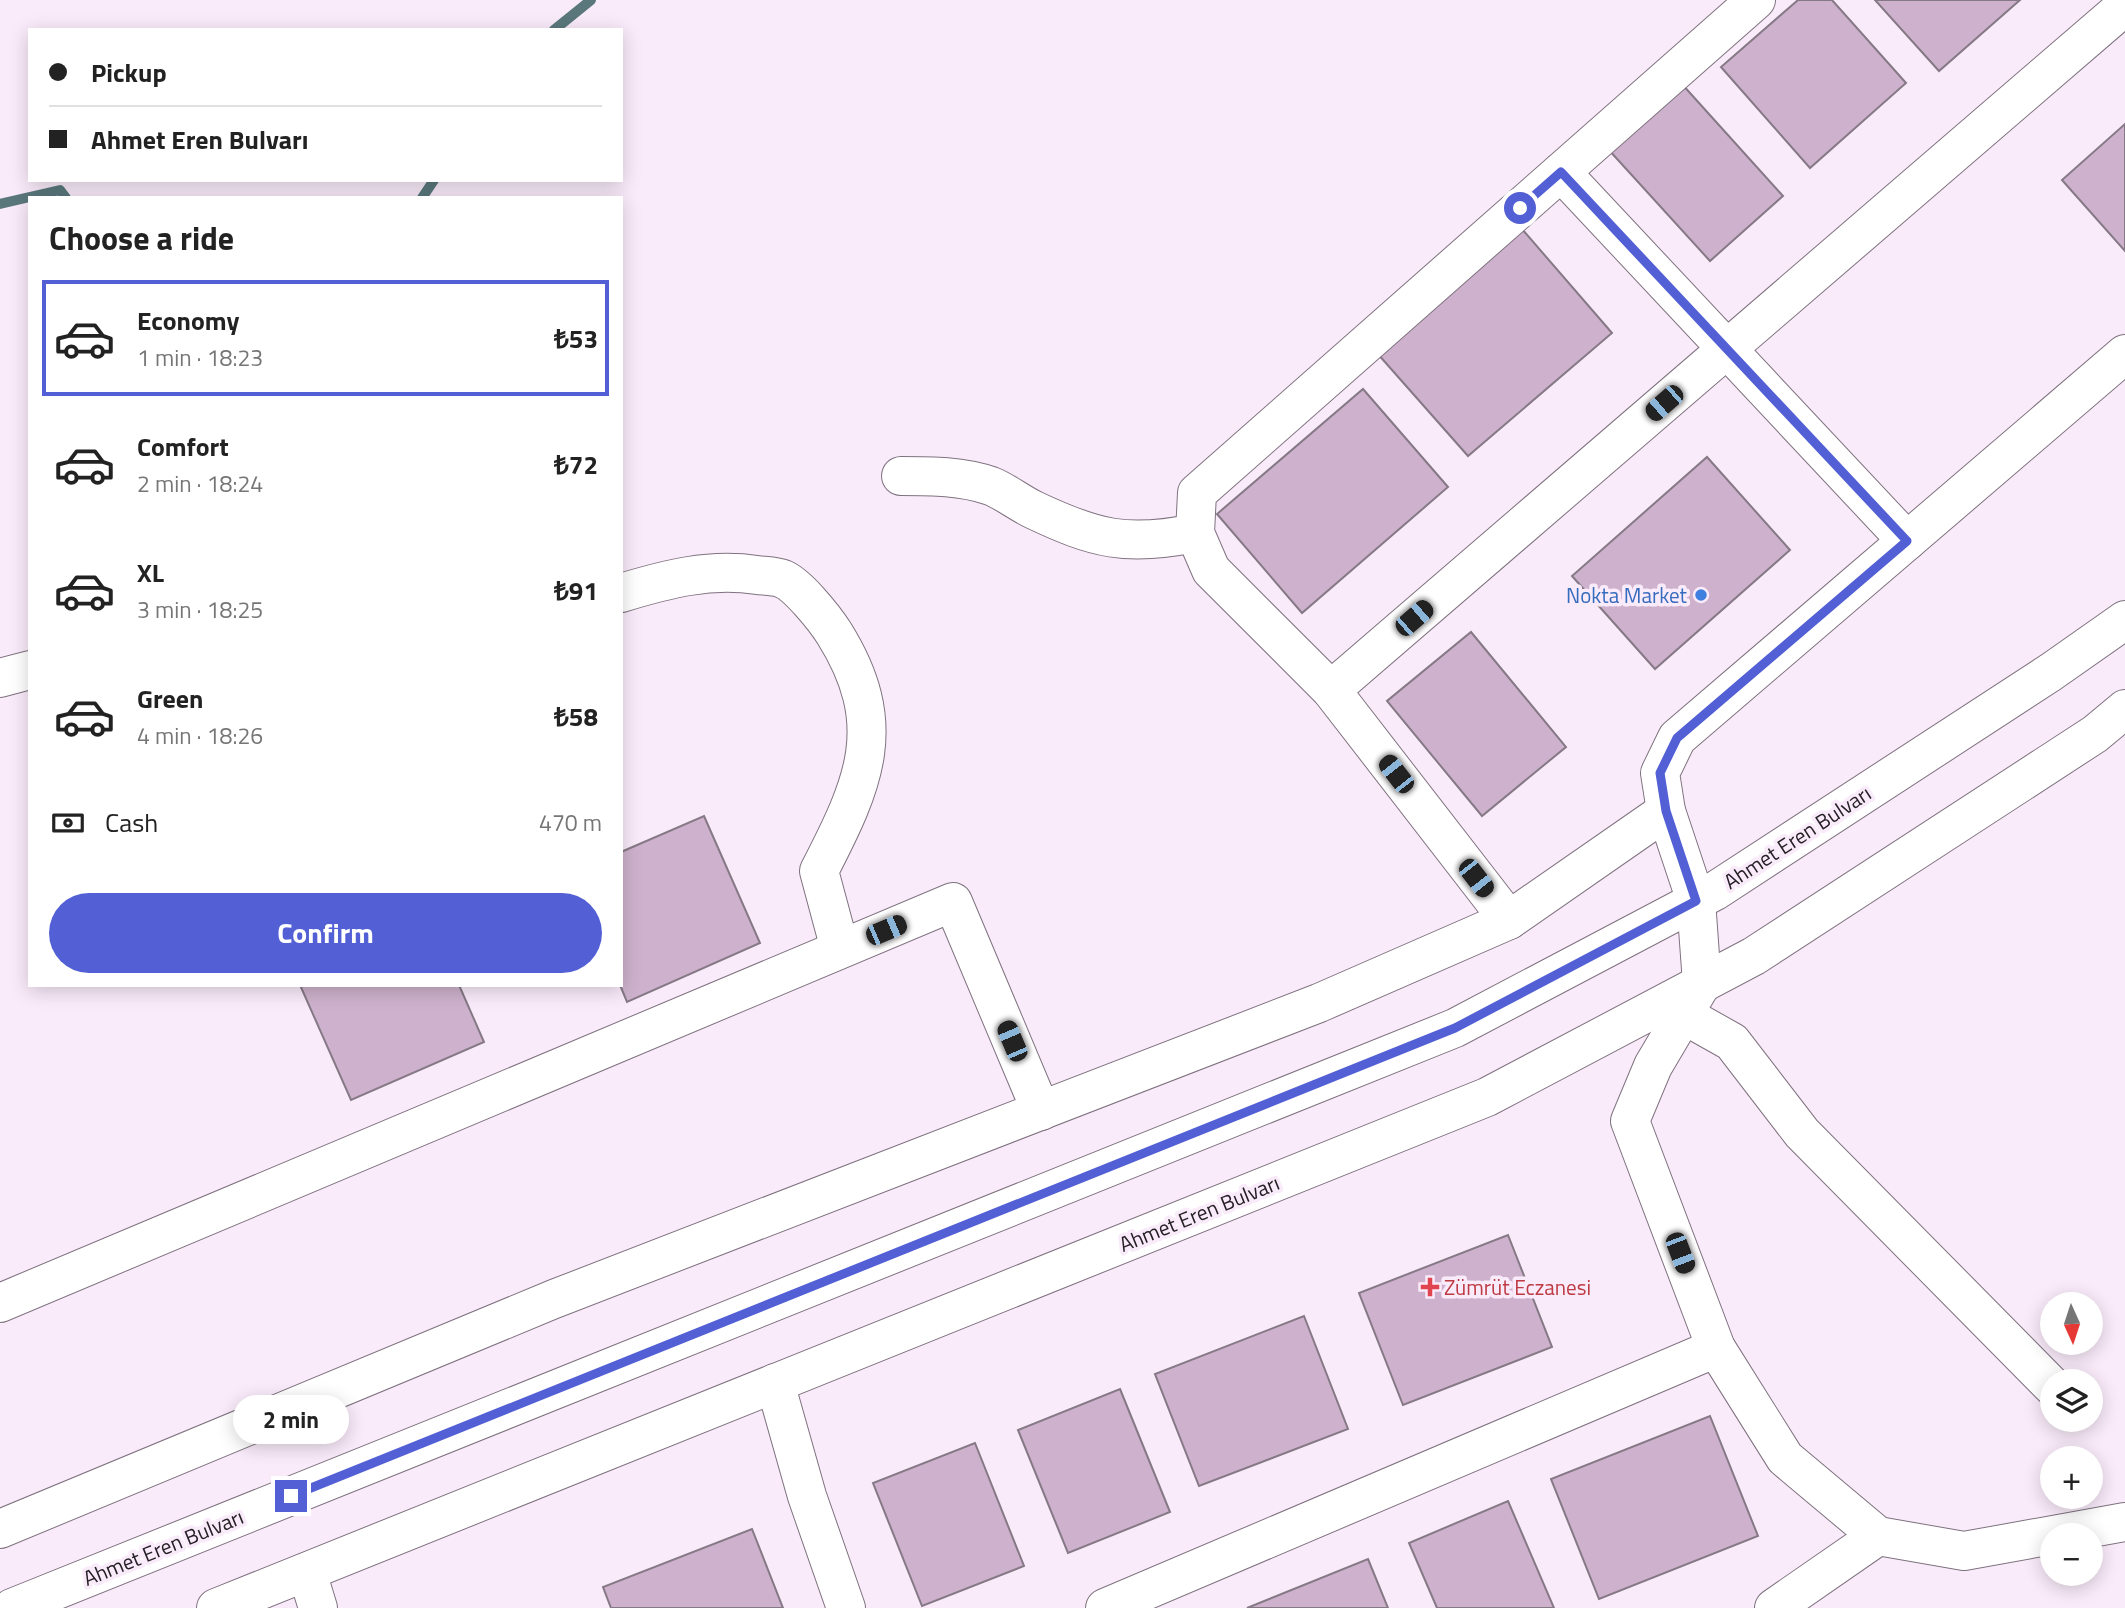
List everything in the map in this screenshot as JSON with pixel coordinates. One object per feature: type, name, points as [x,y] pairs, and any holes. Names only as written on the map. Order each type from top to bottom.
[{"type":"main road","points":[[1509,920],[1331,690],[1212,570],[1195,533],[1197,493],[1756,0]]},
{"type":"main road","points":[[1331,690],[2125,6]]},
{"type":"main road","points":[[1561,172],[1907,541]]},
{"type":"main road","points":[[2125,354],[1677,738],[1660,773],[1666,811],[1696,901],[1693,999],[1653,1066],[1630,1121],[1716,1348],[1785,1458],[1878,1536],[1964,1550],[2125,1522]]},
{"type":"main road","points":[[901,477],[944,475],[993,487],[1031,509],[1091,535],[1140,541],[1195,533]]},
{"type":"main road","points":[[623,592],[678,576],[733,572],[785,579],[824,617],[855,667],[869,732],[862,774],[840,830],[819,871],[841,949]]},
{"type":"main road","name":"Ahmet Eren Bulvarı","points":[[12,1608],[1455,1028],[1696,901],[2051,673],[2125,620]]},
{"type":"main road","points":[[0,678],[28,671]]},
{"type":"main road","name":"Ahmet Eren Bulvarı","points":[[216,1608],[1487,1097],[1693,999],[2095,734],[2125,709]]},
{"type":"main road","points":[[0,1529],[554,1299],[1319,1003],[1509,920],[1666,811]]},
{"type":"main road","points":[[0,1303],[953,902],[1041,1111]]},
{"type":"main road","points":[[1693,999],[1732,1042],[1802,1133],[2040,1374]]},
{"type":"main road","points":[[1105,1608],[1716,1348]]},
{"type":"main road","points":[[775,1383],[807,1496],[846,1608]]},
{"type":"main road","points":[[1774,1608],[1878,1536]]},
{"type":"main road","points":[[307,1572],[318,1608]]},
{"type":"building","points":[[1798,0],[1832,0],[1906,83],[1810,168],[1721,67]]},
{"type":"building","points":[[1875,0],[2020,0],[1939,71]]},
{"type":"building","points":[[1681,83],[1783,196],[1710,261],[1608,149]]},
{"type":"building","points":[[2125,124],[2125,251],[2062,180]]},
{"type":"building","points":[[1522,229],[1612,333],[1468,456],[1377,353]]},
{"type":"building","points":[[1363,389],[1448,487],[1302,613],[1217,514]]},
{"type":"building","points":[[1707,457],[1790,550],[1655,669],[1572,576]]},
{"type":"building","points":[[1471,632],[1566,747],[1482,816],[1387,701]]},
{"type":"building","points":[[704,816],[760,943],[627,1002],[621,987],[623,987],[623,851]]},
{"type":"building","points":[[301,987],[460,987],[484,1042],[351,1100]]},
{"type":"building","points":[[1508,1235],[1552,1347],[1403,1405],[1359,1293]]},
{"type":"building","points":[[1304,1316],[1348,1429],[1199,1486],[1155,1374]]},
{"type":"building","points":[[1120,1389],[1170,1512],[1068,1553],[1018,1430]]},
{"type":"building","points":[[1710,1416],[1758,1536],[1599,1599],[1551,1479]]},
{"type":"building","points":[[975,1443],[1024,1566],[922,1606],[873,1483]]},
{"type":"building","points":[[1508,1501],[1554,1608],[1437,1608],[1409,1543]]},
{"type":"building","points":[[752,1529],[783,1608],[611,1608],[603,1587]]},
{"type":"building","points":[[1368,1559],[1388,1608],[1247,1608]]},
{"type":"waterway","points":[[556,28],[591,0]]},
{"type":"waterway","points":[[423,196],[433,182]]},
{"type":"waterway","points":[[34,196],[60,190],[64,196]]},
{"type":"waterway","points":[[0,204],[28,197]]},
{"type":"place","name":"Nokta Market","points":[[1701,595]]},
{"type":"place","name":"Zümrüt Eczanesi","points":[[1430,1287]]},
{"type":"route","points":[[291,1496],[1455,1028],[1696,901],[1666,811],[1660,773],[1677,738],[1907,541],[1561,172],[1520,208]]}]
